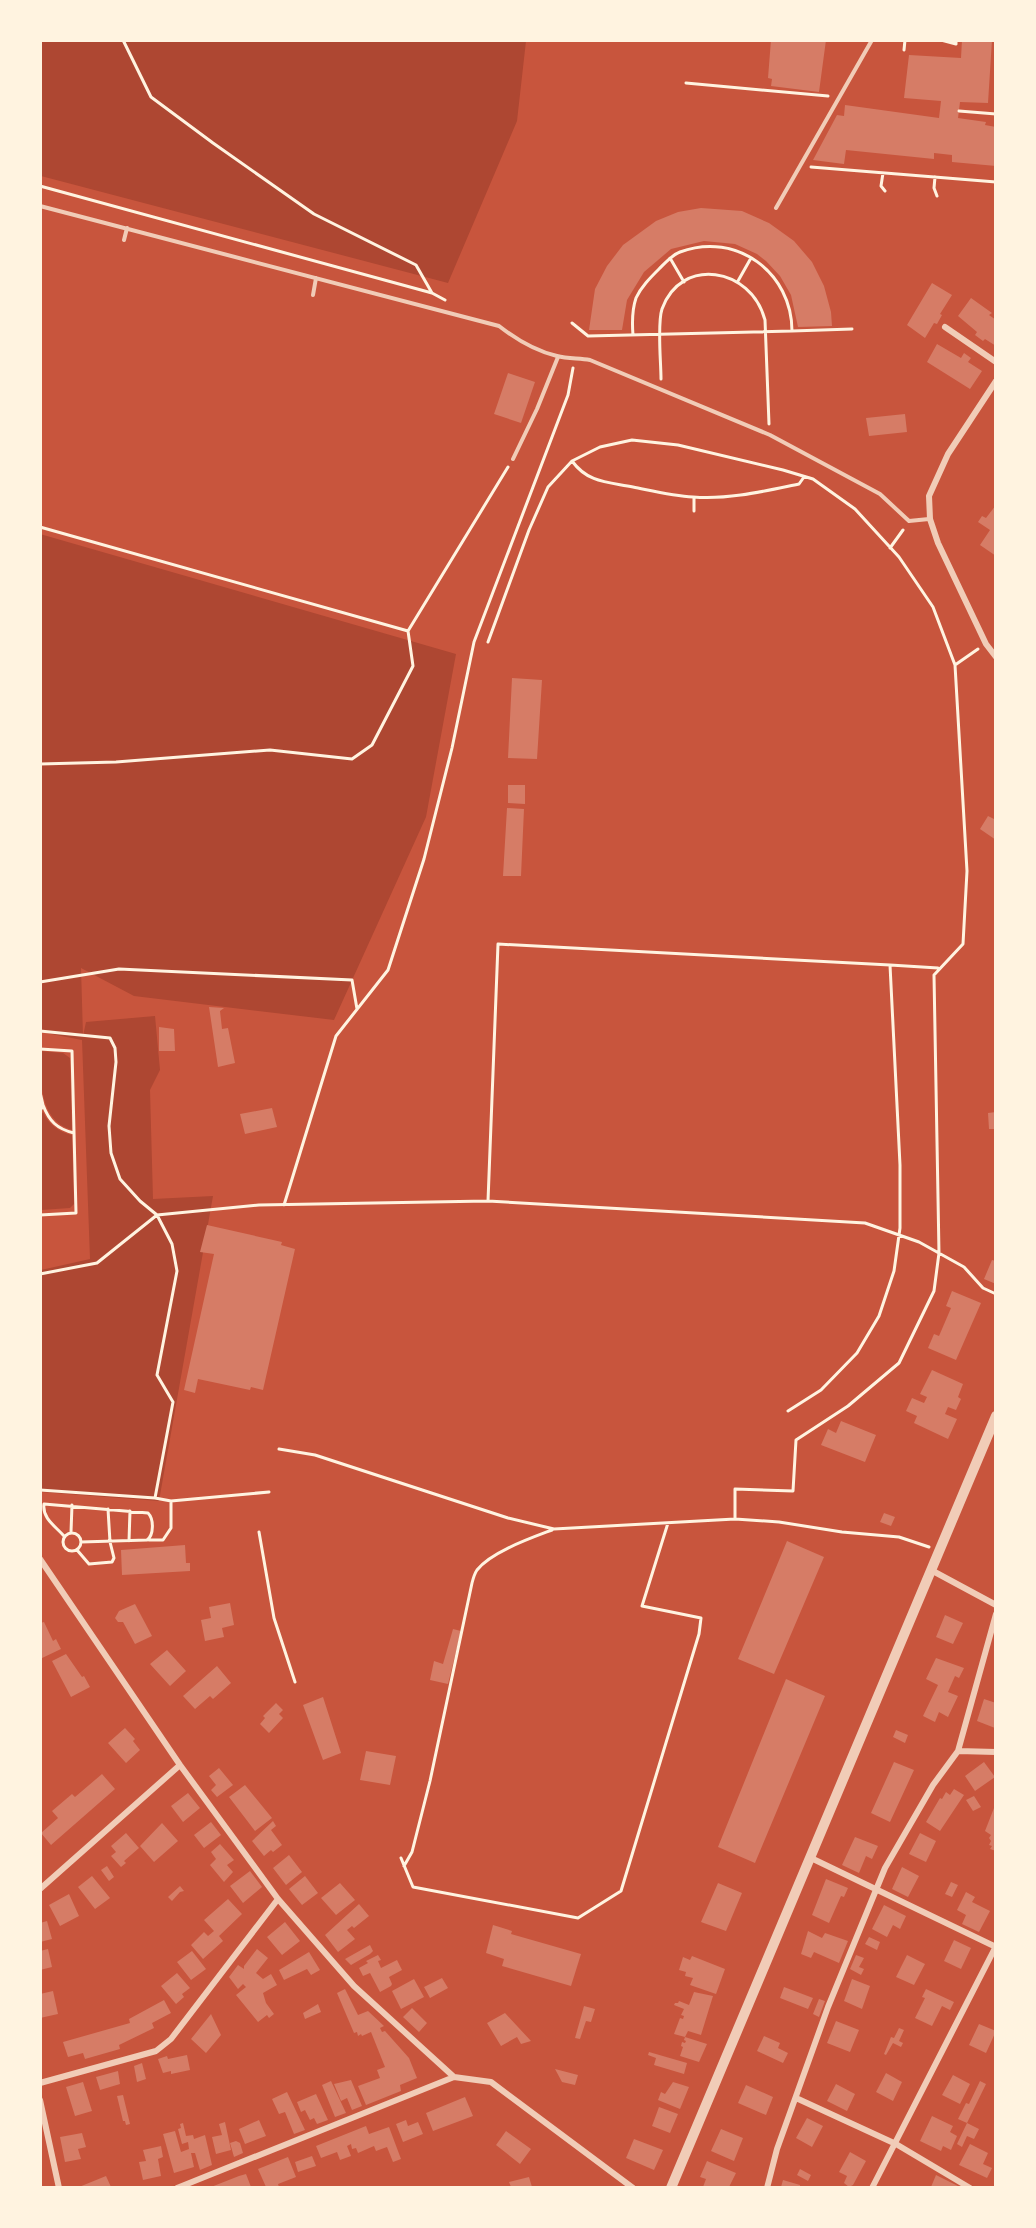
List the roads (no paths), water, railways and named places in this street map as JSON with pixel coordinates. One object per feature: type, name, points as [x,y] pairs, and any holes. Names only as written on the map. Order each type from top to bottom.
[{"type":"street","points":[[945,327],[996,362]]},
{"type":"street","points":[[996,381],[948,454],[929,496],[930,519],[938,543],[986,644],[996,657]]},
{"type":"street","points":[[671,2187],[996,1416]]},
{"type":"street","points":[[40,1559],[180,1765],[278,1899],[354,1986],[454,2077]]},
{"type":"street","points":[[931,1569],[996,1605]]},
{"type":"street","points":[[767,2187],[777,2149],[828,2007],[885,1868],[933,1785],[958,1751],[996,1614]]},
{"type":"street","points":[[958,1751],[996,1752]]},
{"type":"street","points":[[40,1889],[180,1765]]},
{"type":"street","points":[[811,1858],[995,1947],[872,2187]]},
{"type":"street","points":[[40,2083],[156,2051],[171,2039],[278,1899]]},
{"type":"street","points":[[177,2187],[454,2077],[491,2082],[633,2187]]},
{"type":"street","points":[[796,2098],[896,2144],[970,2187]]},
{"type":"street","points":[[40,2100],[60,2187]]},
{"type":"lane","points":[[776,208],[872,40]]},
{"type":"lane","points":[[40,206],[499,326],[523,344],[558,357],[590,360],[770,435],[880,494],[909,521],[930,519]]},
{"type":"lane","points":[[124,240],[127,228]]},
{"type":"lane","points":[[313,295],[316,278]]},
{"type":"lane","points":[[513,459],[558,357]]}]
